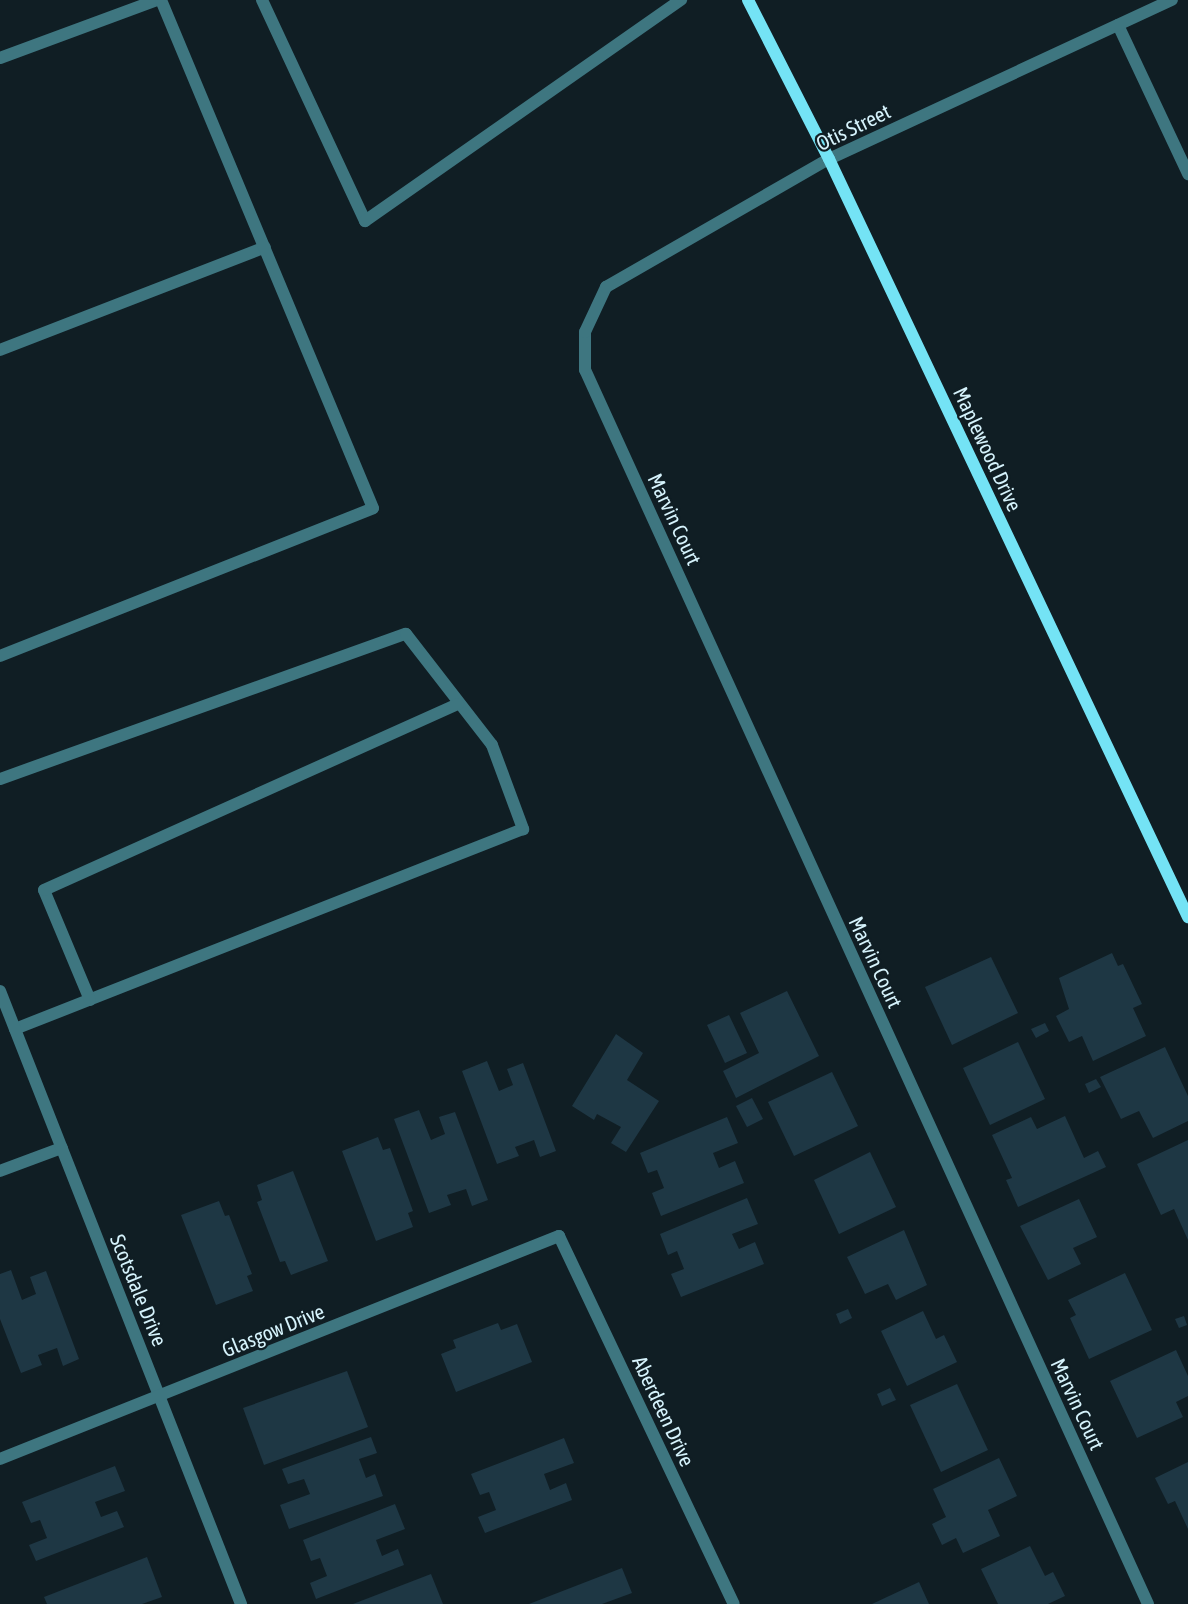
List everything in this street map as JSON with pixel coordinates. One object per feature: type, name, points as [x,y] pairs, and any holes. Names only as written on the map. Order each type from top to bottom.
[{"type":"street","points":[[0,58],[159,0],[373,508],[0,656]]},
{"type":"street","points":[[262,0],[365,221],[681,0]]},
{"type":"street","name":"Maplewood Drive","points":[[748,0],[829,159],[1188,917]]},
{"type":"street","name":"Otis Street","points":[[585,332],[606,287],[829,159],[1172,0]]},
{"type":"street","points":[[1118,25],[1188,174]]},
{"type":"street","points":[[0,350],[265,248]]},
{"type":"street","name":"Marvin Court","points":[[585,332],[585,370],[1148,1604]]},
{"type":"street","points":[[0,779],[406,634],[492,745],[524,829],[15,1029]]},
{"type":"street","points":[[90,1000],[44,890],[458,704]]},
{"type":"street","name":"Scotsdale Drive","points":[[0,991],[241,1604]]},
{"type":"street","points":[[0,1172],[62,1148]]},
{"type":"street","name":"Glasgow Drive","points":[[0,1459],[559,1236]]},
{"type":"street","name":"Aberdeen Drive","points":[[559,1236],[734,1604]]},
{"type":"building","points":[[1112,953],[1118,966],[1123,964],[1142,1004],[1133,1008],[1146,1036],[1093,1061],[1082,1036],[1069,1042],[1056,1016],[1069,1009],[1059,978]]},
{"type":"building","points":[[991,957],[1018,1013],[952,1045],[925,987]]},
{"type":"building","points":[[787,991],[819,1056],[736,1098],[723,1071],[759,1053],[740,1013]]},
{"type":"building","points":[[729,1015],[747,1053],[725,1063],[707,1025]]},
{"type":"building","points":[[1045,1023],[1049,1031],[1036,1038],[1031,1029]]},
{"type":"building","points":[[616,1034],[643,1053],[627,1080],[659,1101],[626,1152],[611,1143],[621,1127],[597,1114],[594,1120],[572,1106]]},
{"type":"building","points":[[1018,1042],[1045,1099],[990,1125],[963,1068]]},
{"type":"building","points":[[1165,1047],[1188,1096],[1188,1121],[1153,1138],[1139,1111],[1121,1119],[1100,1077]]},
{"type":"building","points":[[487,1061],[499,1091],[513,1085],[507,1069],[523,1063],[556,1151],[540,1157],[534,1140],[515,1147],[519,1156],[497,1164],[462,1071]]},
{"type":"building","points":[[832,1072],[858,1126],[794,1156],[768,1102]]},
{"type":"building","points":[[1096,1079],[1101,1087],[1089,1093],[1085,1084]]},
{"type":"building","points":[[752,1098],[763,1119],[747,1127],[736,1106]]},
{"type":"building","points":[[419,1110],[431,1140],[445,1134],[439,1117],[455,1112],[488,1200],[472,1206],[466,1189],[447,1195],[451,1205],[429,1213],[394,1119]]},
{"type":"building","points":[[1065,1116],[1084,1158],[1098,1151],[1106,1167],[1018,1207],[1006,1180],[1012,1178],[992,1135],[1031,1117],[1037,1129]]},
{"type":"building","points":[[727,1117],[738,1143],[713,1153],[719,1168],[735,1161],[744,1183],[661,1216],[652,1193],[664,1188],[657,1170],[648,1173],[640,1153]]},
{"type":"building","points":[[378,1137],[383,1150],[390,1148],[413,1211],[408,1213],[413,1227],[376,1241],[342,1151]]},
{"type":"building","points":[[1188,1140],[1188,1240],[1174,1209],[1161,1215],[1137,1164]]},
{"type":"building","points":[[870,1152],[896,1207],[839,1234],[814,1180]]},
{"type":"building","points":[[293,1171],[328,1261],[291,1275],[285,1261],[280,1262],[257,1202],[262,1200],[257,1185]]},
{"type":"building","points":[[747,1198],[758,1224],[732,1234],[739,1249],[755,1242],[764,1264],[681,1297],[671,1274],[684,1269],[677,1251],[668,1255],[660,1234]]},
{"type":"building","points":[[1079,1199],[1097,1237],[1073,1248],[1081,1264],[1048,1280],[1020,1226]]},
{"type":"building","points":[[219,1201],[225,1216],[229,1215],[252,1274],[247,1276],[253,1291],[216,1305],[181,1215]]},
{"type":"building","points":[[904,1230],[927,1285],[896,1300],[888,1284],[865,1294],[847,1257]]},
{"type":"building","points":[[11,1270],[22,1300],[36,1294],[30,1277],[46,1271],[79,1359],[63,1366],[57,1348],[38,1355],[42,1365],[21,1373],[0,1319],[0,1274]]},
{"type":"building","points":[[1125,1273],[1152,1330],[1089,1359],[1070,1318],[1076,1315],[1068,1300]]},
{"type":"building","points":[[848,1309],[852,1318],[840,1324],[836,1314]]},
{"type":"building","points":[[923,1311],[936,1339],[944,1335],[957,1362],[907,1386],[881,1331]]},
{"type":"building","points":[[1184,1316],[1187,1325],[1179,1328],[1175,1319]]},
{"type":"building","points":[[498,1323],[501,1330],[517,1324],[532,1362],[456,1392],[441,1354],[456,1348],[453,1340]]},
{"type":"building","points":[[1176,1350],[1188,1376],[1188,1396],[1176,1402],[1183,1417],[1137,1438],[1110,1381]]},
{"type":"building","points":[[347,1371],[368,1427],[264,1465],[243,1408]]},
{"type":"building","points":[[957,1384],[988,1450],[941,1472],[910,1405]]},
{"type":"building","points":[[890,1388],[896,1400],[882,1406],[877,1394]]},
{"type":"building","points":[[371,1437],[377,1453],[359,1459],[366,1478],[375,1474],[383,1496],[289,1529],[280,1505],[310,1494],[304,1479],[288,1484],[282,1469]]},
{"type":"building","points":[[564,1438],[574,1463],[544,1474],[550,1490],[566,1483],[572,1500],[485,1533],[478,1517],[496,1510],[489,1492],[480,1495],[471,1474]]},
{"type":"building","points":[[999,1458],[1017,1496],[988,1510],[1000,1536],[963,1553],[956,1538],[942,1545],[932,1524],[946,1517],[933,1489]]},
{"type":"building","points":[[1188,1462],[1188,1529],[1175,1501],[1168,1504],[1155,1478]]},
{"type":"building","points":[[115,1466],[125,1491],[95,1502],[101,1517],[117,1511],[124,1527],[36,1561],[29,1545],[47,1538],[40,1520],[31,1523],[22,1502]]},
{"type":"building","points":[[395,1504],[405,1529],[376,1540],[382,1556],[398,1549],[404,1565],[316,1599],[310,1583],[327,1576],[320,1558],[311,1561],[303,1540]]},
{"type":"building","points":[[1030,1546],[1045,1576],[1053,1572],[1065,1596],[1048,1604],[998,1604],[981,1569]]},
{"type":"building","points":[[147,1557],[162,1597],[142,1604],[47,1604],[44,1597]]},
{"type":"building","points":[[622,1568],[632,1593],[602,1604],[529,1604]]},
{"type":"building","points":[[431,1574],[443,1604],[353,1604]]},
{"type":"building","points":[[919,1582],[929,1604],[872,1604]]}]
